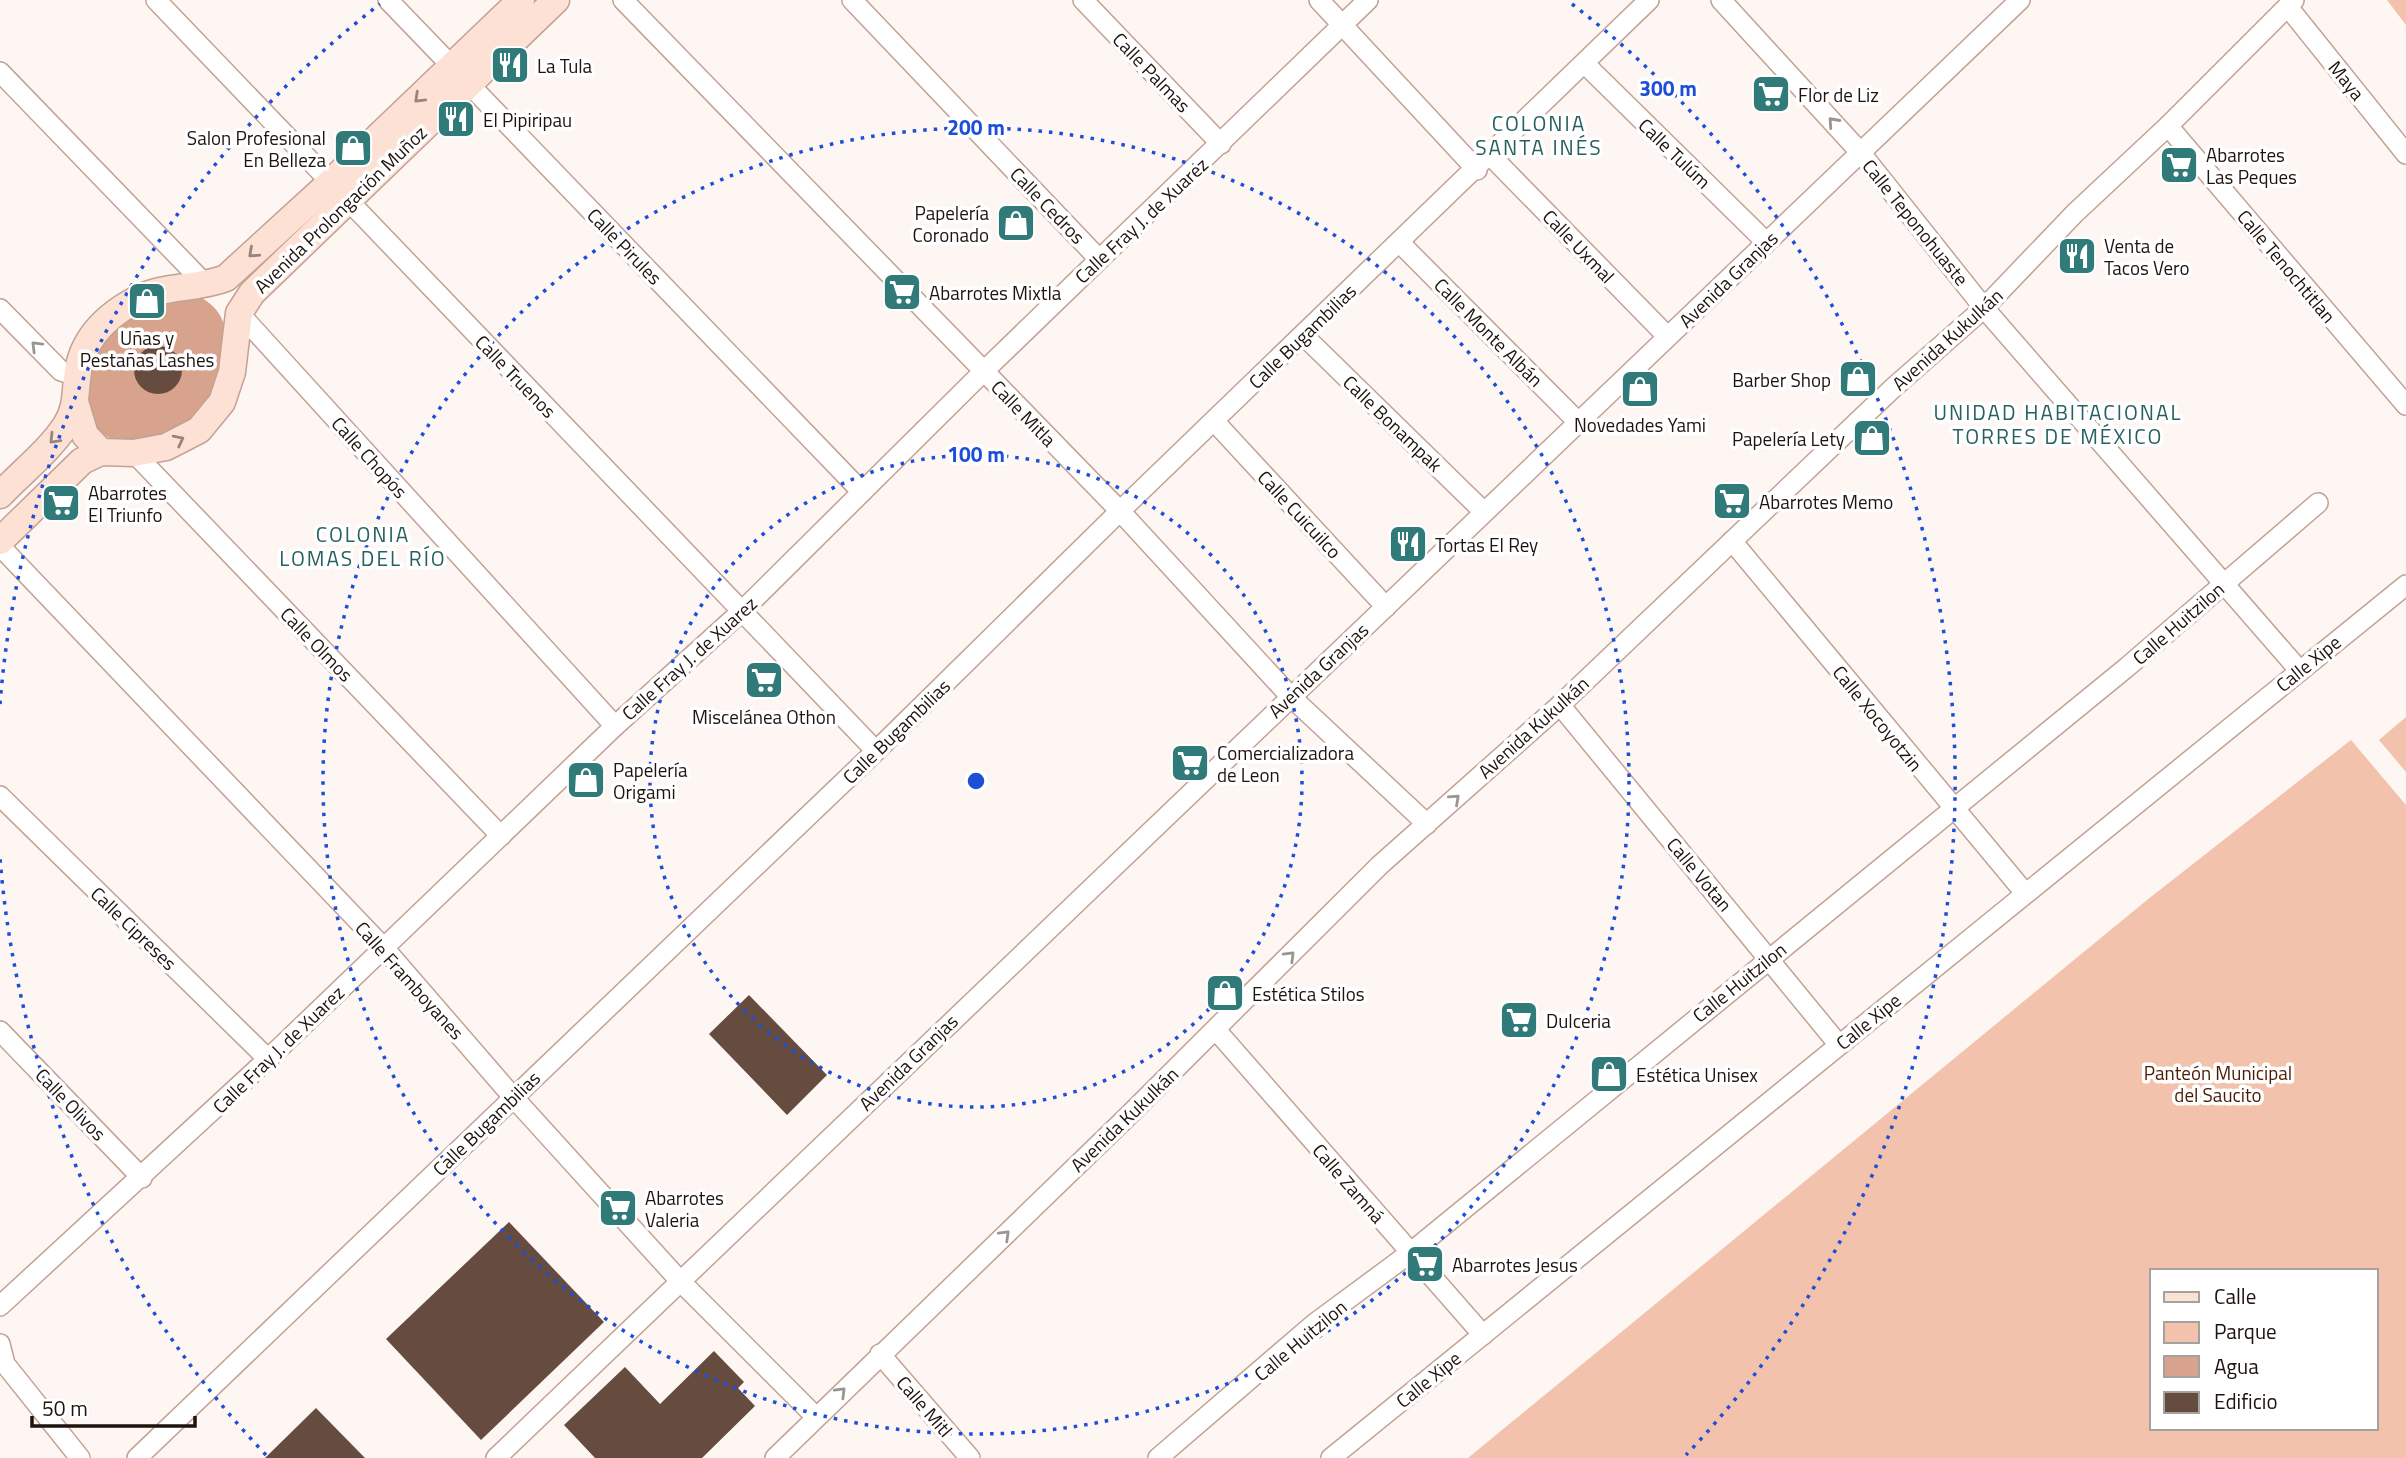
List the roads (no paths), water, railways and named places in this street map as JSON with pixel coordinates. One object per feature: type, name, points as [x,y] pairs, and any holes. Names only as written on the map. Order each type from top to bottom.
[{"type":"street","name":"Calle Truenos","points":[[156,0],[877,751]]},
{"type":"street","name":"Calle Pirules","points":[[388,0],[862,492]]},
{"type":"street","name":"Avenida Prolongación Muñoz","points":[[461,76],[521,0]]},
{"type":"street","name":"Avenida Prolongación Muñoz","points":[[239,313],[252,293],[340,192],[461,76],[556,0]]},
{"type":"street","name":"Calle Mitla","points":[[623,0],[1120,511],[1290,696],[1427,824]]},
{"type":"street","name":"Calle Cedros","points":[[852,0],[1099,259]]},
{"type":"street","name":"Calle Palmas","points":[[1083,0],[1222,144]]},
{"type":"street","name":"Calle Uxmal","points":[[1318,0],[1483,162],[1667,336]]},
{"type":"street","name":"Calle Fray J. de Xuarez","points":[[0,1306],[142,1178],[615,726],[742,611],[984,371],[1222,144],[1368,0]]},
{"type":"street","name":"Calle Bugambilias","points":[[137,1458],[877,751],[1120,511],[1650,0]]},
{"type":"street","name":"Calle Teponohuaste","points":[[1721,0],[1860,152],[1984,308],[2300,670]]},
{"type":"street","name":"Avenida Granjas","points":[[496,1458],[2020,0]]},
{"type":"street","name":"Avenida Kukulkán","points":[[775,1458],[1216,1030],[1380,865],[1560,705],[1893,388],[1984,308],[2075,213],[2168,126],[2291,3]]},
{"type":"street","name":"Maya","points":[[2291,3],[2406,154]]},
{"type":"street","name":"Calle Tulúm","points":[[1584,64],[1766,242]]},
{"type":"street","points":[[0,72],[207,286],[228,296],[239,313],[232,372],[222,402],[199,430],[166,447],[134,453],[101,452],[82,461],[0,543]]},
{"type":"street","name":"Calle Tenochtitlan","points":[[2168,126],[2406,405]]},
{"type":"street","name":"Avenida Prolongación Muñoz","points":[[76,405],[77,376],[85,347],[97,327],[114,313],[136,299],[161,290],[207,286],[226,278],[340,192]]},
{"type":"street","name":"Calle Monte Albán","points":[[1399,242],[1578,422]]},
{"type":"street","points":[[0,309],[61,370],[77,376]]},
{"type":"street","name":"Calle Chopos","points":[[239,313],[615,726]]},
{"type":"street","name":"Calle Bonampak","points":[[1303,335],[1484,512]]},
{"type":"street","points":[[76,405],[85,435],[101,452]]},
{"type":"street","points":[[0,495],[65,426],[76,405]]},
{"type":"street","name":"Calle Cuicuilco","points":[[1214,421],[1386,607]]},
{"type":"street","name":"Calle Olmos","points":[[134,453],[501,836]]},
{"type":"street","name":"Calle Huitzilon","points":[[1158,1458],[1314,1324],[1410,1253],[2225,583],[2318,503]]},
{"type":"street","name":"Calle Xocoyotzin","points":[[1732,541],[2025,893]]},
{"type":"street","name":"Calle Framboyanes","points":[[0,543],[384,948],[513,1097],[681,1282],[816,1417]]},
{"type":"street","name":"Calle Xipe","points":[[1331,1458],[2406,585]]},
{"type":"street","name":"Calle Votan","points":[[1560,705],[1839,1045]]},
{"type":"street","name":"Calle Cipreses","points":[[0,796],[268,1059]]},
{"type":"street","name":"Calle Zamná","points":[[1216,1030],[1483,1335]]},
{"type":"street","name":"Calle Olivos","points":[[0,1031],[142,1178]]},
{"type":"street","points":[[0,1344],[3,1363],[80,1458]]},
{"type":"street","name":"Calle Mitl","points":[[880,1354],[970,1458]]},
{"type":"water","points":[[199,297],[214,307],[223,321],[227,338],[222,375],[205,408],[186,428],[167,436],[135,440],[106,436],[89,416],[86,402],[91,369],[108,338],[128,316],[144,307]]},
{"type":"place","name":"La Tula","points":[[510,65]]},
{"type":"place","name":"Flor de Liz","points":[[1771,94]]},
{"type":"place","name":"El Pipiripau","points":[[456,119]]},
{"type":"place","name":"Salon Profesional En Belleza","points":[[353,148]]},
{"type":"place","name":"Abarrotes Las Peques","points":[[2179,165]]},
{"type":"place","name":"Papelería Coronado","points":[[1016,223]]},
{"type":"place","name":"Venta de Tacos Vero","points":[[2077,256]]},
{"type":"place","name":"Abarrotes Mixtla","points":[[902,292]]},
{"type":"place","name":"Uñas y Pestañas Lashes","points":[[147,301]]},
{"type":"place","name":"Barber Shop","points":[[1858,379]]},
{"type":"place","name":"Novedades Yami","points":[[1640,389]]},
{"type":"place","name":"Papelería Lety","points":[[1872,438]]},
{"type":"place","name":"Abarrotes Memo","points":[[1732,501]]},
{"type":"place","name":"Abarrotes El Triunfo","points":[[61,503]]},
{"type":"place","name":"Tortas El Rey","points":[[1408,544]]},
{"type":"place","name":"Miscelánea Othon","points":[[764,680]]},
{"type":"place","name":"Comercializadora de Leon","points":[[1190,763]]},
{"type":"place","name":"Papelería Origami","points":[[586,780]]},
{"type":"place","name":"Estética Stilos","points":[[1225,993]]},
{"type":"place","name":"Dulceria","points":[[1519,1020]]},
{"type":"place","name":"Estética Unisex","points":[[1609,1074]]},
{"type":"place","name":"Abarrotes Valeria","points":[[618,1208]]},
{"type":"place","name":"Abarrotes Jesus","points":[[1425,1264]]},
{"type":"district","name":"COLONIA SANTA INÉS","points":[[1539,135]]},
{"type":"district","name":"UNIDAD HABITACIONAL TORRES DE MÉXICO","points":[[2058,424]]},
{"type":"district","name":"COLONIA LOMAS DEL RÍO","points":[[363,546]]},
{"type":"park label","name":"Panteón Municipal del Saucito","points":[[2218,1083]]}]
